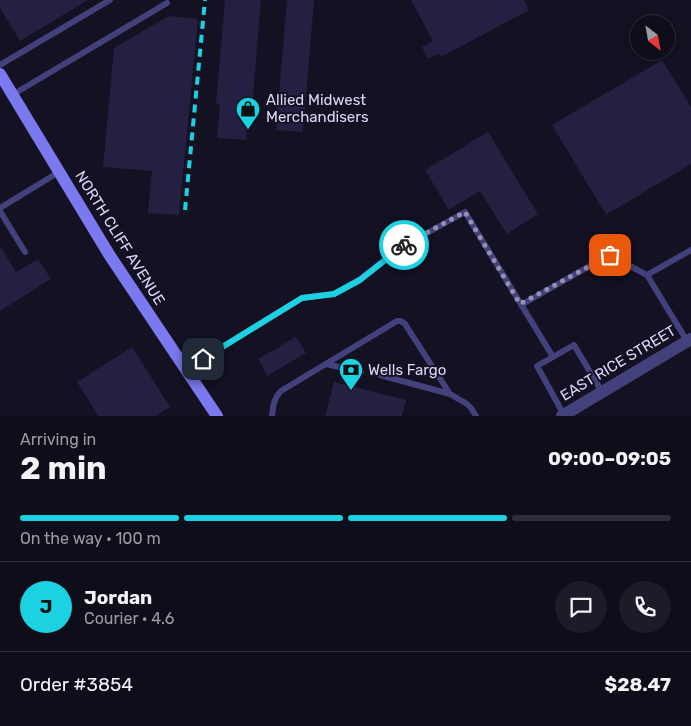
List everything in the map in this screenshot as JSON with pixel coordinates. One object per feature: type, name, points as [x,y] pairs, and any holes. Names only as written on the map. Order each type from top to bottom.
[{"type":"main road","name":"NORTH CLIFF AVENUE","points":[[0,74],[110,256],[217,416]]},
{"type":"street","name":"EAST RICE STREET","points":[[563,415],[689,340]]},
{"type":"lane","points":[[0,65],[110,0]]},
{"type":"lane","points":[[12,95],[167,3]]},
{"type":"lane","points":[[25,252],[0,210],[59,172]]},
{"type":"lane","points":[[186,369],[302,298],[334,294],[360,280],[402,247],[465,212],[553,357]]},
{"type":"lane","points":[[647,275],[691,250]]},
{"type":"lane","points":[[520,304],[610,255],[647,275],[689,340]]},
{"type":"lane","points":[[272,416],[274,401],[281,392],[398,322],[405,324],[450,394]]},
{"type":"lane","points":[[563,415],[536,366],[574,345],[602,392]]},
{"type":"lane","points":[[326,364],[361,372]]},
{"type":"lane","points":[[380,375],[450,394],[467,404],[476,416]]},
{"type":"building","points":[[0,0],[88,0],[20,41],[0,8]]},
{"type":"building","points":[[225,0],[261,0],[252,108],[249,108],[246,140],[217,138],[220,105],[216,104]]},
{"type":"building","points":[[287,0],[314,0],[303,132],[276,130]]},
{"type":"building","points":[[411,0],[524,0],[529,10],[441,57],[439,53],[428,59],[422,47],[433,41]]},
{"type":"building","points":[[169,16],[198,19],[179,215],[148,213],[152,171],[103,167],[114,48]]},
{"type":"building","points":[[662,60],[691,107],[691,164],[606,215],[552,125]]},
{"type":"building","points":[[488,132],[538,214],[507,234],[480,191],[449,210],[425,170]]},
{"type":"building","points":[[0,246],[16,272],[38,259],[51,279],[0,311]]},
{"type":"building","points":[[296,337],[306,353],[267,376],[258,359]]},
{"type":"building","points":[[132,347],[170,407],[156,416],[98,416],[77,382]]},
{"type":"building","name":"Wells Fargo","points":[[334,382],[406,400],[402,416],[325,416]]},
{"type":"railway","points":[[185,210],[205,0]]},
{"type":"way so far","points":[[404,245],[465,212],[520,304],[610,255]]},
{"type":"place","name":"Allied Midwest Merchandisers","points":[[248,130]]},
{"type":"place","name":"Wells Fargo","points":[[351,391]]},
{"type":"route","points":[[203,359],[302,298],[334,294],[360,280],[404,245]]}]
